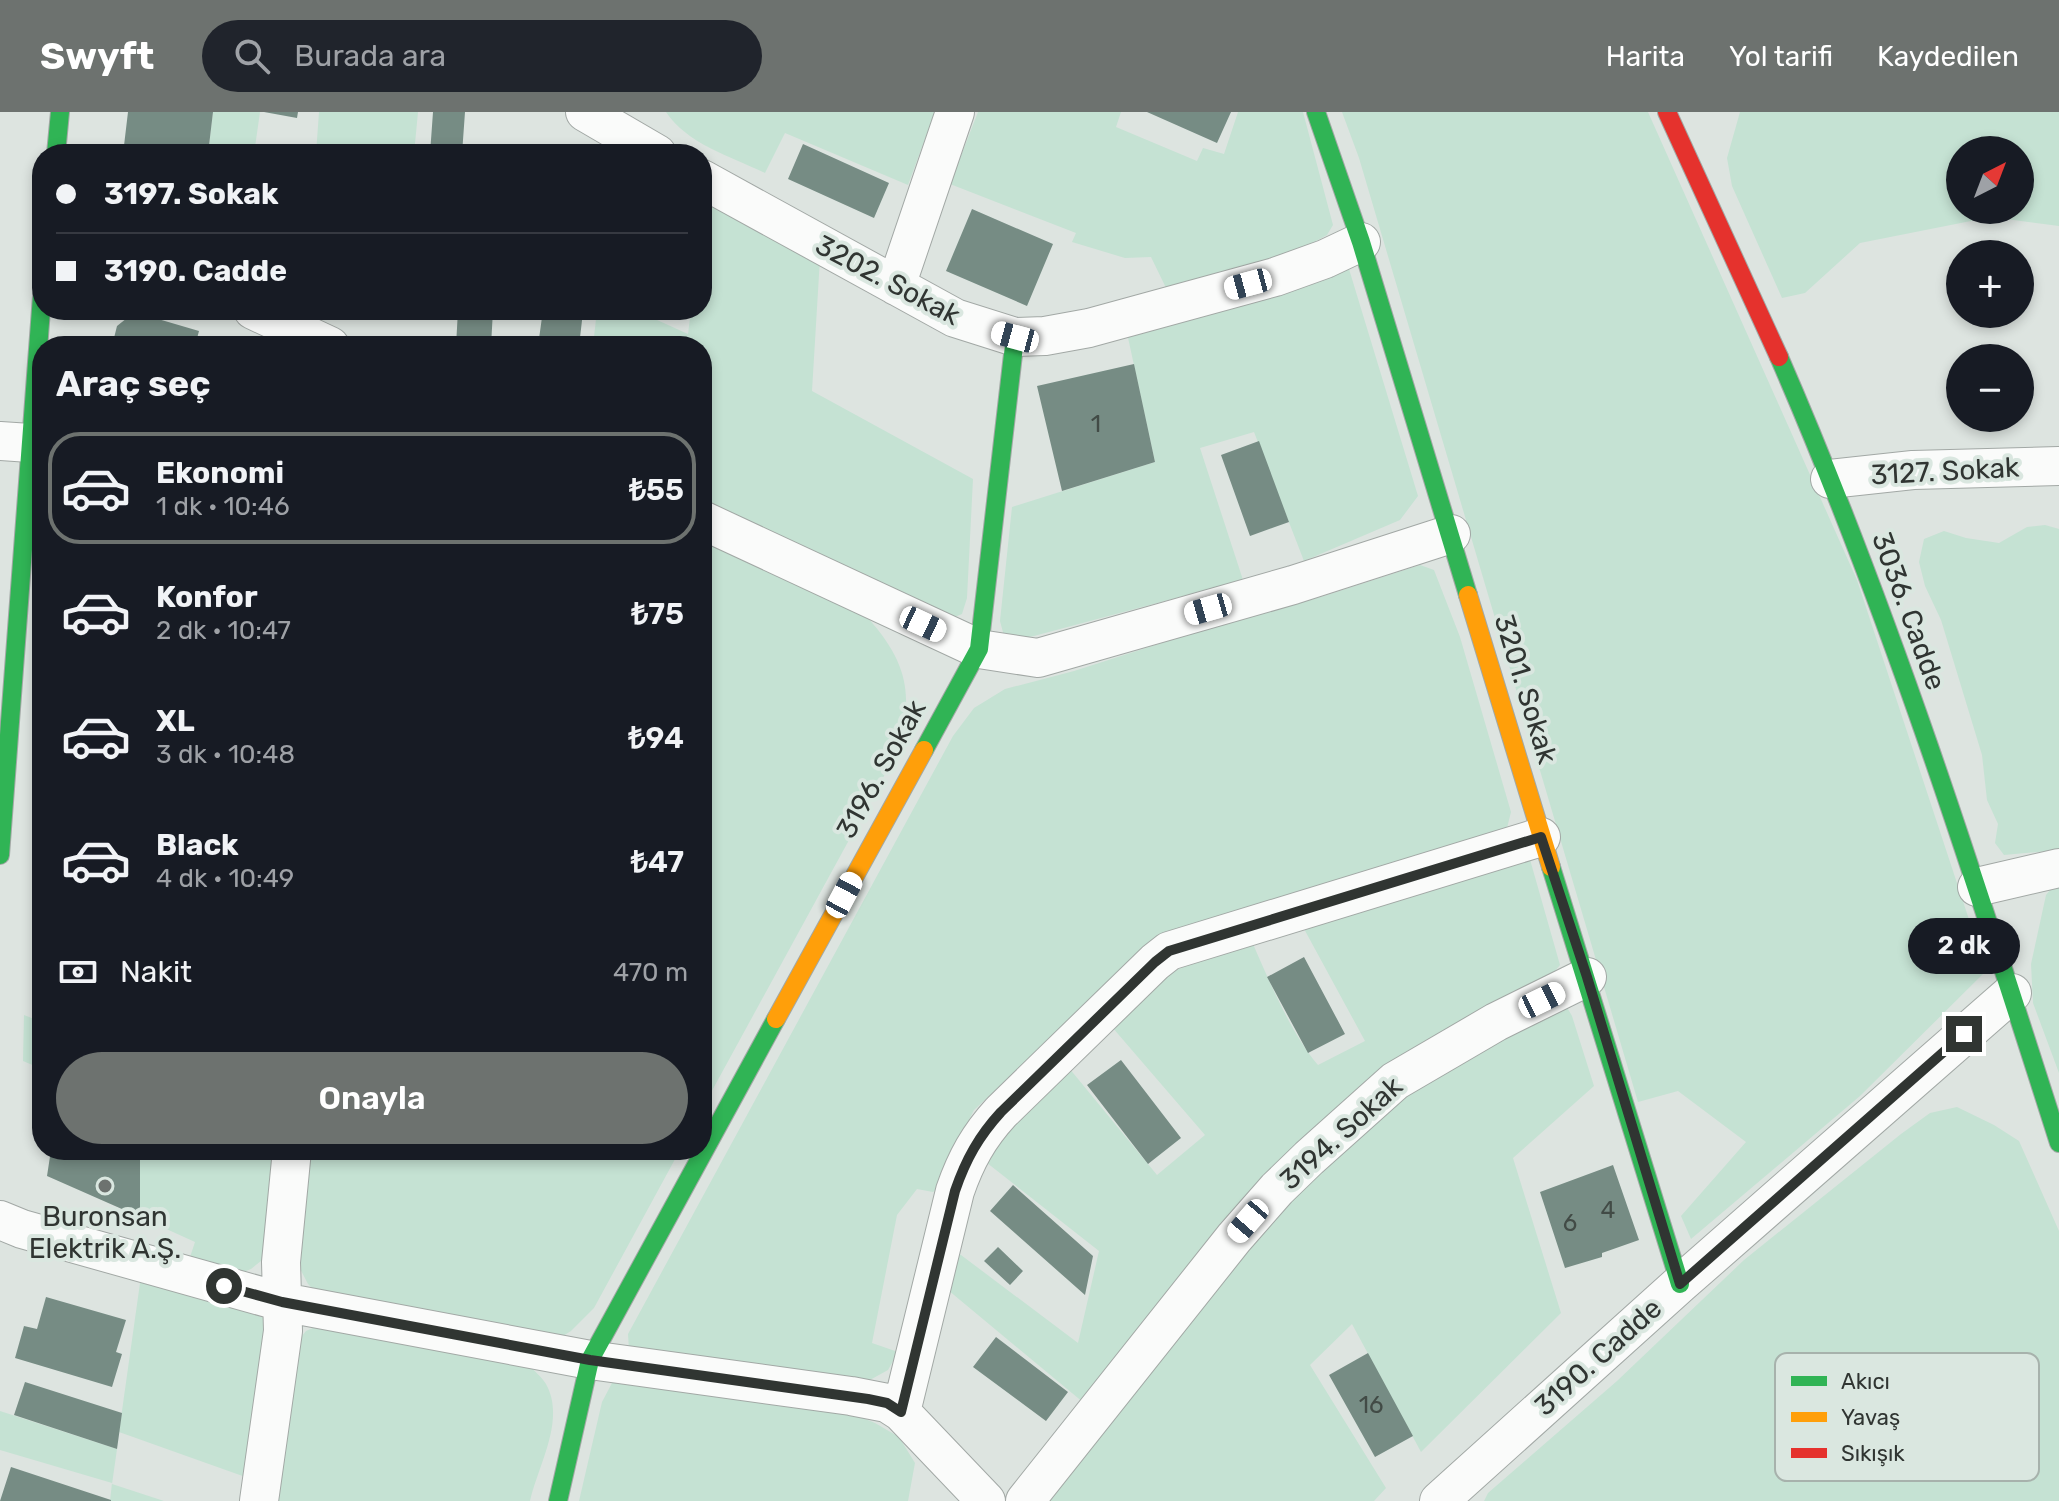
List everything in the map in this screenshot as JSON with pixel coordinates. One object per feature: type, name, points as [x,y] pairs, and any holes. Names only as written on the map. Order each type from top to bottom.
[{"type":"street","points":[[57,144],[60,112]]},
{"type":"street","points":[[585,112],[627,123],[647,144]]},
{"type":"street","points":[[896,286],[955,112]]},
{"type":"street","name":"3201. Sokak","points":[[1316,112],[1361,242],[1680,1284]]},
{"type":"street","name":"3036. Cadde","points":[[1667,112],[1758,307],[1830,479],[1977,887],[2059,1143]]},
{"type":"street","name":"3202. Sokak","points":[[712,185],[955,318],[1015,337],[1045,336],[1089,328],[1261,281],[1325,259],[1361,242]]},
{"type":"street","points":[[274,320],[309,336]]},
{"type":"street","name":"3196. Sokak","points":[[712,1137],[979,649],[1015,337]]},
{"type":"street","points":[[0,855],[15,442],[32,350]]},
{"type":"street","name":"3127. Sokak","points":[[1830,479],[1913,470],[2059,466]]},
{"type":"street","points":[[712,525],[979,649],[1038,658],[1293,585],[1451,534]]},
{"type":"street","points":[[901,1412],[955,1191],[966,1159],[981,1134],[1001,1112],[1155,962],[1169,951],[1541,837]]},
{"type":"street","points":[[1977,887],[2059,868]]},
{"type":"street","name":"3194. Sokak","points":[[1025,1501],[1234,1238],[1277,1189],[1319,1149],[1395,1081],[1496,1022],[1587,977]]},
{"type":"street","name":"3190. Cadde","points":[[1439,1501],[1680,1284],[2012,993]]},
{"type":"street","points":[[259,1501],[283,1331],[281,1262],[291,1160]]},
{"type":"street","name":"3196. Sokak","points":[[558,1501],[590,1360],[699,1160]]},
{"type":"street","points":[[0,1220],[22,1229],[282,1302],[590,1360],[887,1403],[901,1412],[974,1497]]},
{"type":"green space","points":[[213,112],[260,112],[255,144],[209,144]]},
{"type":"green space","points":[[319,112],[418,112],[415,144],[317,144]]},
{"type":"green space","points":[[666,112],[935,112],[908,185],[785,133],[765,173],[712,148],[712,144],[698,141]]},
{"type":"green space","points":[[978,112],[1121,112],[1116,127],[1197,161],[1203,148],[1224,154],[1238,112],[1303,112],[1333,225],[1327,235],[1264,270],[1168,292],[1151,257],[1125,258],[1072,242],[1076,233],[950,184]]},
{"type":"green space","points":[[1342,112],[1648,112],[1857,580],[1986,971],[1860,1096],[1691,1239],[1681,1216],[1746,1142],[1678,1091],[1638,1102],[1359,158]]},
{"type":"green space","points":[[1740,112],[2059,112],[2059,226],[2034,223],[2034,136],[1946,136],[1946,224],[1956,224],[1860,243],[1805,293],[1782,298],[1732,186],[1727,158]]},
{"type":"green space","points":[[712,199],[820,258],[812,391],[973,479],[967,598],[962,614],[947,620],[712,504],[712,336],[594,336],[596,320],[657,320],[688,334],[690,320],[712,320]]},
{"type":"green space","points":[[1349,269],[1418,496],[1400,520],[1304,561],[1254,432],[1200,448],[1243,580],[1034,636],[1013,640],[1004,636],[1000,621],[1012,507],[1155,462],[1127,333]]},
{"type":"green space","points":[[2045,525],[2059,529],[2059,850],[2004,855],[1995,843],[1998,824],[1987,800],[1982,755],[1941,620],[1925,586],[1919,562],[1924,539],[1944,531],[1999,543],[2027,527]]},
{"type":"green space","points":[[712,538],[868,618],[892,650],[904,682],[905,715],[896,754],[712,1091]]},
{"type":"green space","points":[[1420,565],[1434,570],[1460,637],[1511,812],[1506,832],[1107,987],[974,1110],[951,1156],[945,1182],[933,1192],[917,1189],[897,1215],[872,1343],[898,1352],[888,1370],[868,1381],[629,1350],[628,1334],[953,736],[974,708],[1005,689],[1074,671]]},
{"type":"green space","points":[[1529,856],[1560,965],[1550,977],[1402,1065],[1084,1403],[948,1290],[957,1252],[1078,1343],[1099,1251],[982,1159],[1069,1068],[1157,1175],[1205,1135],[1112,1027],[1167,975],[1193,962],[1253,944],[1290,1023],[1318,1065],[1365,1041],[1303,927]]},
{"type":"green space","points":[[2059,879],[2059,1073],[2033,1003],[2031,964],[2046,895]]},
{"type":"green space","points":[[1565,1004],[1572,1016],[1594,1086],[1513,1158],[1561,1313],[1421,1452],[1352,1324],[1310,1365],[1386,1488],[1374,1501],[1036,1501],[1253,1230],[1388,1097]]},
{"type":"green space","points":[[24,1015],[32,1018],[32,1065],[23,1061]]},
{"type":"green space","points":[[1957,1107],[2019,1141],[2059,1231],[2059,1501],[1484,1501],[1488,1493],[1617,1381],[1744,1260],[1930,1113]]},
{"type":"green space","points":[[140,1160],[276,1160],[266,1257],[251,1269],[233,1276],[189,1260],[195,1242],[140,1217]]},
{"type":"green space","points":[[306,1160],[675,1160],[594,1308],[571,1331],[555,1341],[319,1295],[308,1284],[296,1261]]},
{"type":"green space","points":[[141,1276],[267,1319],[251,1479],[119,1432]]},
{"type":"green space","points":[[315,1327],[529,1365],[546,1384],[553,1412],[552,1427],[530,1501],[276,1501],[298,1341],[306,1331]]},
{"type":"green space","points":[[631,1378],[803,1409],[851,1413],[875,1423],[899,1437],[915,1463],[908,1501],[579,1501],[602,1402],[612,1383]]},
{"type":"green space","points":[[0,1411],[117,1449],[112,1484],[164,1501],[110,1501],[112,1483],[0,1450]]},
{"type":"building","points":[[128,112],[213,112],[209,144],[124,144]]},
{"type":"building","points":[[264,112],[298,112],[297,118]]},
{"type":"building","points":[[433,112],[465,112],[463,144],[431,144]]},
{"type":"building","points":[[1147,112],[1231,112],[1217,143]]},
{"type":"building","points":[[803,144],[889,183],[874,218],[788,179]]},
{"type":"building","points":[[972,209],[1053,244],[1027,306],[946,271]]},
{"type":"building","points":[[124,320],[161,320],[199,331],[198,336],[114,336],[117,326]]},
{"type":"building","points":[[457,320],[492,320],[492,336],[457,336]]},
{"type":"building","points":[[542,320],[582,320],[580,336],[539,336]]},
{"type":"building","points":[[1134,364],[1155,462],[1062,491],[1037,386]]},
{"type":"building","points":[[1259,441],[1289,522],[1250,536],[1221,455]]},
{"type":"building","points":[[1304,957],[1345,1034],[1308,1053],[1267,977]]},
{"type":"building","points":[[1121,1060],[1181,1138],[1148,1164],[1087,1085]]},
{"type":"building","name":"Buronsan Elektrik A.Ş.","points":[[49,1160],[140,1160],[140,1217],[47,1176]]},
{"type":"building","points":[[1613,1165],[1639,1240],[1602,1253],[1602,1257],[1565,1268],[1540,1192]]},
{"type":"building","points":[[1013,1185],[1093,1256],[1085,1295],[990,1211]]},
{"type":"building","points":[[998,1247],[1023,1271],[1010,1285],[984,1261]]},
{"type":"building","points":[[46,1297],[126,1320],[116,1352],[122,1354],[112,1387],[15,1358],[24,1326],[37,1329]]},
{"type":"building","points":[[996,1337],[1068,1392],[1046,1421],[973,1367]]},
{"type":"building","points":[[1368,1353],[1413,1436],[1375,1457],[1329,1375]]},
{"type":"building","points":[[25,1382],[122,1413],[117,1449],[14,1415]]},
{"type":"building","points":[[11,1467],[111,1500],[111,1501],[0,1501]]},
{"type":"traffic: fast","points":[[57,144],[60,112]]},
{"type":"traffic: fast","points":[[1316,112],[1361,242],[1468,595]]},
{"type":"traffic: fast","points":[[39,336],[40,320]]},
{"type":"traffic: fast","points":[[924,750],[979,649],[1015,337]]},
{"type":"traffic: fast","points":[[1779,357],[1858,550],[1894,648],[1963,846],[2059,1143]]},
{"type":"traffic: fast","points":[[0,855],[32,429]]},
{"type":"traffic: fast","points":[[1551,867],[1680,1284]]},
{"type":"traffic: fast","points":[[712,1136],[776,1019]]},
{"type":"traffic: fast","points":[[558,1501],[590,1360],[699,1160]]},
{"type":"traffic: slow","points":[[1468,595],[1551,867]]},
{"type":"traffic: slow","points":[[776,1019],[924,750]]},
{"type":"traffic: jam","points":[[1667,112],[1779,357]]},
{"type":"place","name":"Buronsan Elektrik A.Ş.","points":[[105,1186]]},
{"type":"route","points":[[224,1286],[282,1302],[590,1360],[868,1399],[887,1403],[901,1412],[955,1191],[966,1159],[981,1134],[1001,1112],[1155,962],[1169,951],[1541,837],[1680,1284],[1964,1034]]}]
